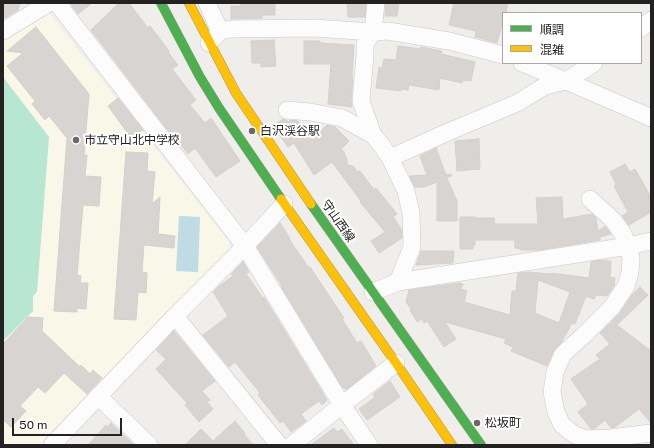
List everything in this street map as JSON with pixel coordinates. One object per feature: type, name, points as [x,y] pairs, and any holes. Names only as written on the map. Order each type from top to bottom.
[{"type":"main road","points":[[161,3],[219,108],[452,445]]},
{"type":"main road","name":"守山西線","points":[[189,3],[214,37],[236,93],[302,191],[480,445]]},
{"type":"street","points":[[3,31],[49,3]]},
{"type":"street","points":[[57,3],[245,246],[368,445]]},
{"type":"street","points":[[207,3],[214,37],[231,29],[314,28],[373,32],[388,31],[449,41],[502,56]]},
{"type":"street","points":[[376,3],[373,32],[365,44],[361,101],[373,135],[390,158],[406,191],[411,214],[412,247],[398,282]]},
{"type":"street","points":[[642,27],[651,20]]},
{"type":"street","points":[[524,64],[651,118]]},
{"type":"street","points":[[390,158],[517,103],[545,86],[566,81],[592,64]]},
{"type":"street","points":[[287,110],[317,113],[342,118],[373,135]]},
{"type":"street","points":[[590,198],[613,220],[623,234],[631,258],[630,272],[626,286],[612,307],[563,354],[555,372],[552,392],[556,412],[562,426],[575,435],[586,439],[610,438],[651,433]]},
{"type":"street","points":[[52,445],[284,204]]},
{"type":"street","points":[[373,292],[398,282],[628,246],[651,241]]},
{"type":"street","points":[[175,316],[279,445]]},
{"type":"street","points":[[292,445],[396,363]]},
{"type":"street","points":[[98,396],[149,445]]},
{"type":"shaded area","name":"市立守山北中学校","points":[[40,14],[50,14],[229,242],[230,252],[43,445],[3,445],[3,37]]},
{"type":"green space","points":[[3,77],[49,137],[37,292],[33,296],[33,311],[3,341]]},
{"type":"water","points":[[179,216],[200,217],[198,272],[176,271]]},
{"type":"building","points":[[3,3],[20,3],[18,10],[5,18],[3,17]]},
{"type":"building","points":[[70,3],[92,3],[78,14]]},
{"type":"building","points":[[119,3],[129,3],[148,28],[150,26],[160,39],[178,65],[172,69],[196,100],[190,105],[205,123],[211,118],[240,161],[216,177],[195,148],[188,154],[174,136],[173,137],[91,30]]},
{"type":"building","points":[[241,3],[275,3],[275,15],[262,15],[262,18],[231,19],[231,6],[241,6]]},
{"type":"building","points":[[347,3],[366,3],[365,17],[348,17]]},
{"type":"building","points":[[386,3],[399,3],[397,16],[385,16]]},
{"type":"building","points":[[454,3],[508,3],[506,12],[502,12],[502,26],[497,43],[475,37],[476,31],[449,25]]},
{"type":"building","points":[[36,27],[89,94],[84,155],[87,155],[85,176],[101,177],[99,206],[83,205],[77,275],[81,276],[80,283],[88,283],[86,309],[77,308],[77,312],[54,311],[67,138],[49,116],[45,120],[32,104],[35,101],[7,66],[23,53],[7,51]]},
{"type":"building","points":[[274,40],[276,66],[261,67],[261,63],[252,63],[251,41]]},
{"type":"building","points":[[304,41],[320,41],[320,43],[354,45],[351,100],[352,107],[328,104],[331,64],[304,64]]},
{"type":"building","points":[[398,46],[421,49],[421,47],[442,51],[441,54],[475,62],[471,81],[463,80],[462,83],[440,78],[439,90],[409,85],[408,90],[401,89],[401,91],[376,88],[379,67],[382,68],[384,59],[396,60]]},
{"type":"building","points":[[118,98],[143,130],[132,139],[108,106]]},
{"type":"building","points":[[283,119],[288,122],[290,120],[298,121],[312,140],[327,125],[335,127],[349,141],[341,149],[345,153],[347,165],[353,166],[358,172],[360,171],[374,190],[376,188],[397,214],[393,217],[402,230],[402,238],[379,253],[371,241],[385,232],[360,202],[361,201],[332,162],[314,175],[294,143],[288,147],[273,126]]},
{"type":"building","points":[[479,139],[480,169],[457,171],[455,141]]},
{"type":"building","points":[[436,148],[446,175],[451,174],[451,176],[447,178],[457,201],[457,221],[437,221],[437,182],[424,187],[415,187],[410,177],[427,175],[420,156]]},
{"type":"building","points":[[126,152],[148,153],[147,171],[155,172],[152,204],[160,197],[158,234],[175,236],[174,248],[144,245],[142,272],[147,273],[146,293],[138,292],[136,320],[114,319]]},
{"type":"building","points":[[625,164],[630,172],[635,169],[651,197],[651,212],[629,225],[622,216],[628,212],[614,186],[616,184],[610,172]]},
{"type":"building","points":[[562,197],[563,219],[592,214],[596,218],[598,231],[605,226],[611,234],[600,237],[600,240],[539,250],[521,250],[515,248],[515,240],[475,240],[473,249],[460,249],[460,217],[494,218],[495,224],[538,224],[536,198]]},
{"type":"building","points":[[280,223],[290,238],[289,239],[309,268],[310,267],[344,318],[342,319],[357,343],[361,341],[376,366],[346,390],[344,387],[343,388],[257,247]]},
{"type":"building","points":[[421,251],[454,251],[453,263],[416,265]]},
{"type":"building","points":[[601,260],[611,261],[610,277],[615,278],[614,286],[607,296],[596,295],[594,299],[586,296],[575,324],[572,323],[561,343],[554,350],[547,366],[511,351],[513,347],[504,343],[506,339],[445,322],[456,339],[444,347],[427,321],[424,323],[422,319],[417,322],[406,302],[409,290],[459,283],[463,284],[461,289],[467,291],[464,302],[510,315],[512,291],[516,291],[518,273],[551,273],[589,278],[591,262]],"holes":[[[538,280],[570,292],[559,323],[535,313]]]},
{"type":"building","points":[[243,262],[249,272],[246,274],[263,298],[264,297],[327,400],[322,405],[319,401],[301,414],[306,421],[291,432],[283,421],[280,423],[258,395],[260,393],[235,362],[229,367],[203,335],[228,316],[213,292],[233,276],[231,274]]},
{"type":"building","points":[[640,287],[648,295],[617,325],[651,351],[651,423],[639,409],[615,427],[611,428],[605,420],[594,429],[591,429],[578,412],[588,404],[571,379],[600,359],[596,355],[610,344],[600,333],[619,314],[632,295]]},
{"type":"building","points":[[28,317],[43,318],[42,331],[80,367],[81,365],[90,374],[93,370],[102,378],[87,394],[64,373],[45,393],[38,387],[20,406],[26,411],[11,427],[3,420],[3,344]]},
{"type":"building","points":[[174,331],[215,381],[202,391],[210,400],[207,402],[213,409],[199,422],[185,405],[187,403],[156,369],[166,359],[156,350]]},
{"type":"building","points":[[390,381],[400,397],[367,420],[359,409],[375,397],[373,394]]},
{"type":"building","points":[[235,421],[253,445],[185,445],[201,429],[213,441]]},
{"type":"building","points":[[111,423],[134,445],[88,445],[106,425],[108,427]]},
{"type":"building","points":[[334,428],[337,432],[342,429],[354,445],[311,445]]},
{"type":"traffic: fast","points":[[161,3],[200,77],[219,108],[281,199]]},
{"type":"traffic: fast","points":[[311,204],[481,445]]},
{"type":"traffic: slow","points":[[189,3],[236,93],[311,204]]},
{"type":"traffic: slow","points":[[281,199],[452,445]]},
{"type":"place","name":"白沢渓谷駅","points":[[252,131]]},
{"type":"place","name":"市立守山北中学校","points":[[76,140]]},
{"type":"place","name":"松坂町","points":[[477,423]]}]
